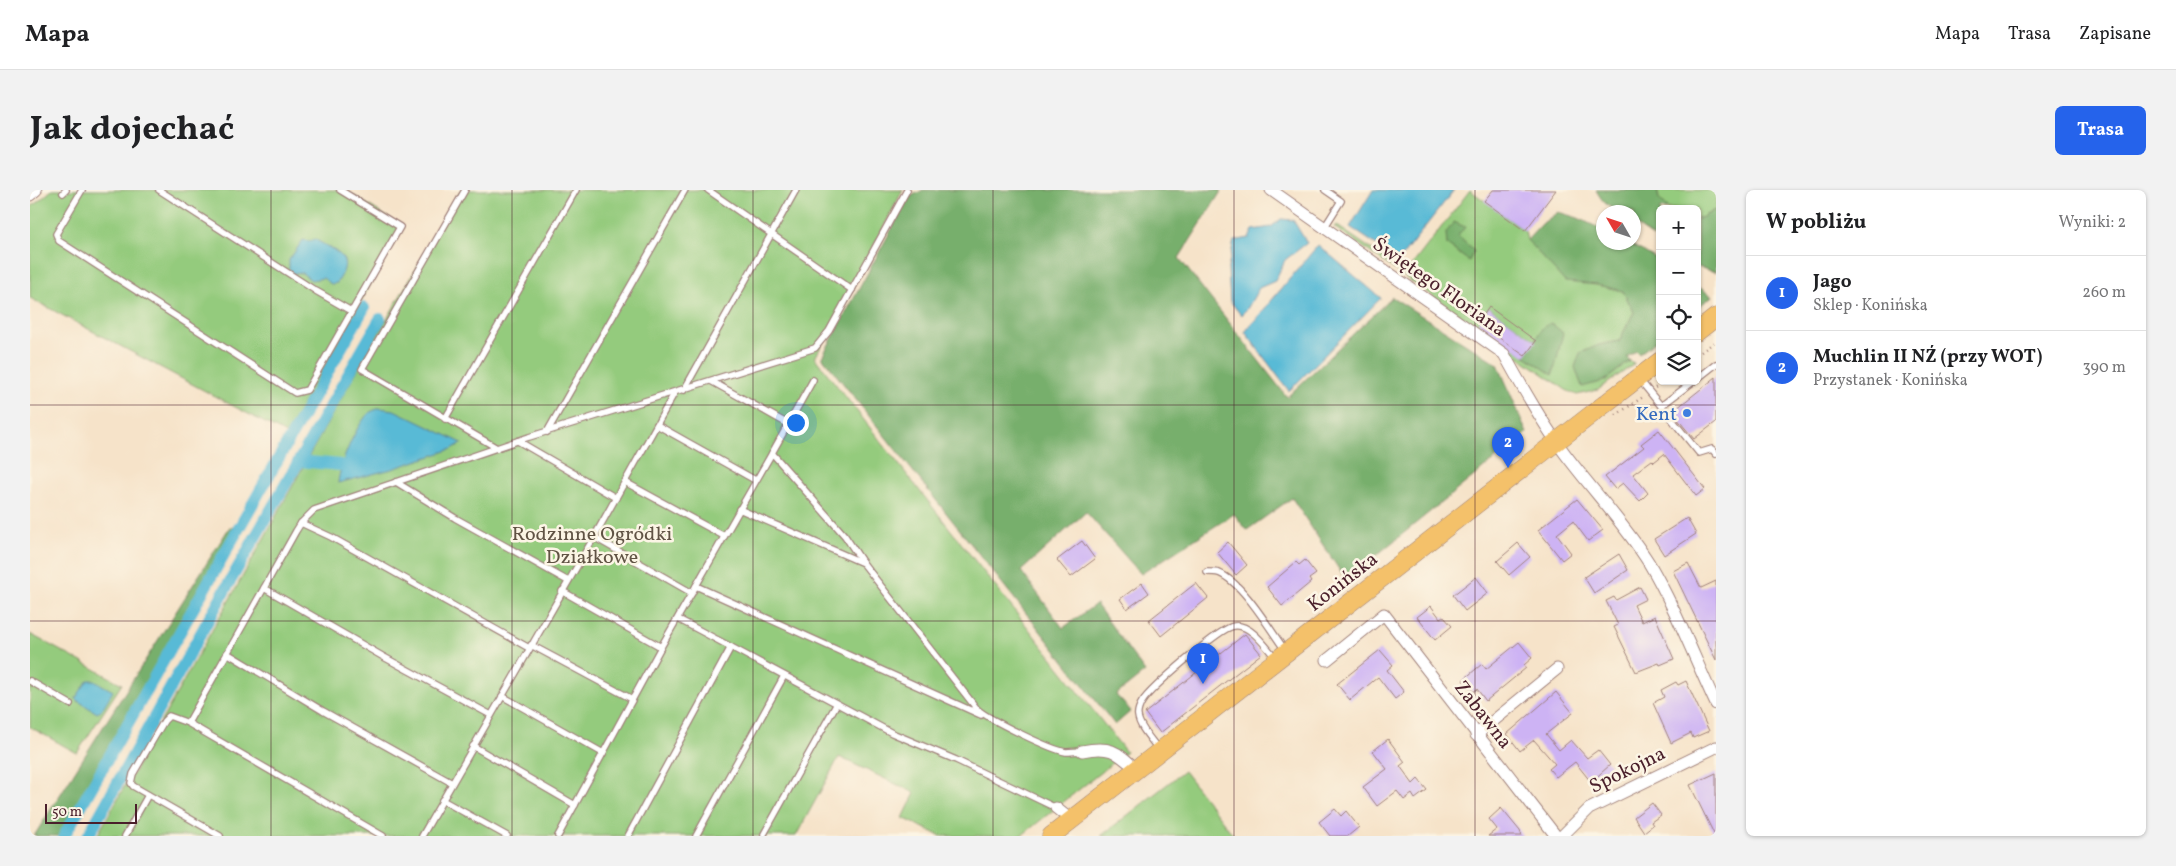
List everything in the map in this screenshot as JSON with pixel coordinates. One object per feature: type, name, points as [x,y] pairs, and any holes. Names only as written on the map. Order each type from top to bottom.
[{"type":"main road","points":[[1701,329],[1716,317]]},
{"type":"main road","name":"Konińska","points":[[1051,836],[1656,364]]},
{"type":"street","points":[[30,195],[36,190]]},
{"type":"street","name":"Świętego Floriana","points":[[1271,190],[1285,194],[1324,228],[1504,354],[1562,450],[1631,538],[1648,563],[1662,587],[1714,707]]},
{"type":"street","name":"Zabawna","points":[[1327,660],[1384,614],[1556,836]]},
{"type":"street","points":[[1476,735],[1557,669]]},
{"type":"street","name":"Spokojna","points":[[1562,836],[1589,809],[1716,747]]},
{"type":"street","points":[[1082,751],[1099,748],[1112,750],[1117,752],[1136,769]]},
{"type":"street","points":[[1056,808],[1071,820]]},
{"type":"lane","points":[[82,190],[56,234],[59,241],[295,392],[307,390],[400,227],[340,190]]},
{"type":"lane","points":[[159,190],[316,291],[351,311]]},
{"type":"lane","points":[[466,190],[362,369],[497,448]]},
{"type":"lane","points":[[445,419],[576,190]]},
{"type":"lane","points":[[546,432],[685,190]]},
{"type":"lane","points":[[708,190],[770,235],[852,290]]},
{"type":"lane","points":[[684,390],[796,190]]},
{"type":"lane","points":[[188,723],[301,523],[314,510],[518,441],[815,348],[829,331],[907,190]]},
{"type":"lane","points":[[1324,228],[1341,201],[1325,190]]},
{"type":"lane","points":[[1701,375],[1716,364]]},
{"type":"lane","points":[[1638,378],[1699,453],[1715,450]]},
{"type":"lane","points":[[558,836],[661,647],[813,380]]},
{"type":"lane","points":[[711,381],[788,424]]},
{"type":"lane","points":[[1662,406],[1689,385]]},
{"type":"lane","points":[[422,836],[675,392]]},
{"type":"lane","points":[[657,425],[756,480]]},
{"type":"lane","points":[[518,441],[616,498]]},
{"type":"lane","points":[[772,453],[845,536],[863,563],[986,717]]},
{"type":"lane","points":[[396,482],[455,518],[568,581]]},
{"type":"lane","points":[[624,482],[724,536]]},
{"type":"lane","points":[[739,509],[863,563]]},
{"type":"lane","points":[[301,523],[331,537],[530,647],[632,699]]},
{"type":"lane","points":[[594,537],[692,593]]},
{"type":"lane","points":[[1207,572],[1218,572],[1230,580],[1244,594],[1281,655]]},
{"type":"lane","points":[[696,586],[1050,746],[1065,752],[1082,751]]},
{"type":"lane","points":[[264,588],[382,656],[491,715]]},
{"type":"lane","points":[[562,591],[661,647]]},
{"type":"lane","points":[[678,618],[836,705],[892,733],[956,760],[1056,808]]},
{"type":"lane","points":[[1159,751],[1139,722],[1137,715],[1142,702],[1152,690],[1224,629],[1240,626],[1281,655]]},
{"type":"lane","points":[[628,836],[731,647]]},
{"type":"lane","points":[[227,653],[323,711],[452,783]]},
{"type":"lane","points":[[696,836],[784,676]]},
{"type":"lane","points":[[30,682],[70,704]]},
{"type":"lane","points":[[502,696],[603,753]]},
{"type":"lane","points":[[764,834],[836,705]]},
{"type":"lane","points":[[220,836],[133,786],[133,774],[164,721],[169,716],[174,716],[188,723],[383,836]]},
{"type":"lane","points":[[473,746],[575,805]]},
{"type":"lane","points":[[125,836],[148,795]]},
{"type":"lane","points":[[442,800],[507,836]]},
{"type":"path","points":[[1701,352],[1716,341]]},
{"type":"path","points":[[1714,707],[1716,719]]},
{"type":"green space","points":[[52,190],[345,190],[403,227],[286,434],[30,298],[30,208]]},
{"type":"green space","name":"Rodzinne Ogródki Działkowe","points":[[461,190],[903,190],[815,358],[1126,752],[1021,836],[941,836],[903,818],[915,793],[839,757],[796,836],[97,836],[330,419]]},
{"type":"green space","points":[[923,190],[1222,190],[1179,258],[1287,397],[1392,297],[1498,364],[1527,433],[1346,580],[1292,498],[1247,530],[1234,514],[1141,574],[1086,512],[1021,571],[1063,628],[1096,604],[1145,672],[1116,695],[1131,711],[1115,725],[822,357],[909,197]]},
{"type":"green space","points":[[1470,190],[1525,231],[1527,240],[1597,285],[1623,291],[1634,312],[1619,341],[1599,345],[1604,381],[1630,361],[1634,363],[1598,390],[1577,395],[1566,390],[1334,227],[1336,225],[1406,273]],"holes":[[[1489,307],[1536,341],[1553,375],[1478,323]]]},
{"type":"green space","points":[[1596,190],[1657,190],[1659,199],[1665,205],[1656,205],[1656,239],[1641,229],[1641,205],[1608,205],[1603,201]]},
{"type":"green space","points":[[1657,190],[1716,190],[1716,209],[1701,218],[1701,205],[1665,205],[1659,199]]},
{"type":"green space","points":[[1716,209],[1716,272],[1701,268],[1701,218]]},
{"type":"green space","points":[[1558,212],[1578,218],[1596,227],[1596,250],[1640,250],[1656,259],[1656,341],[1639,354],[1636,351],[1627,357],[1630,361],[1604,381],[1582,387],[1575,367],[1580,353],[1599,345],[1619,341],[1634,312],[1623,291],[1597,285],[1565,282],[1527,240],[1543,223]]},
{"type":"green space","points":[[1454,222],[1465,227],[1458,236],[1474,251],[1469,261],[1447,245],[1446,233]]},
{"type":"green space","points":[[1701,289],[1712,296],[1701,305]]},
{"type":"green space","points":[[1551,323],[1563,333],[1553,375],[1525,356],[1543,327]]},
{"type":"green space","points":[[247,524],[66,836],[34,836],[229,528]]},
{"type":"green space","points":[[30,634],[122,684],[77,753],[30,727]]},
{"type":"green space","points":[[1184,771],[1234,836],[1101,836]]},
{"type":"water","points":[[1373,190],[1454,190],[1399,260],[1350,227]]},
{"type":"water","points":[[1281,219],[1293,220],[1307,243],[1285,260],[1275,281],[1259,288],[1247,309],[1241,315],[1230,301],[1228,268],[1234,241],[1249,238],[1253,230],[1271,227]]},
{"type":"water","points":[[315,239],[336,252],[344,260],[345,266],[337,283],[331,284],[323,278],[311,280],[302,273],[293,274],[289,269],[289,260],[303,240],[310,241]]},
{"type":"water","points":[[1318,245],[1381,298],[1289,391],[1245,332]]},
{"type":"water","points":[[379,408],[394,410],[462,443],[452,449],[392,469],[338,483],[342,466],[354,436],[369,413]]},
{"type":"water","points":[[88,680],[93,680],[113,691],[101,711],[97,713],[75,699]]},
{"type":"building","points":[[1493,190],[1556,190],[1525,231],[1484,201]]},
{"type":"building","points":[[1489,307],[1536,341],[1525,356],[1478,323]]},
{"type":"building","points":[[1716,377],[1716,422],[1694,439],[1672,412]]},
{"type":"building","points":[[1659,430],[1705,489],[1696,496],[1664,454],[1633,474],[1648,493],[1640,501],[1623,483],[1615,489],[1605,477],[1644,447],[1641,444]]},
{"type":"building","points":[[1577,499],[1603,530],[1588,541],[1573,521],[1557,534],[1571,553],[1562,560],[1538,530]]},
{"type":"building","points":[[1687,518],[1696,534],[1664,555],[1654,539]]},
{"type":"building","points":[[1082,541],[1095,559],[1071,577],[1057,560]]},
{"type":"building","points":[[1228,542],[1247,565],[1236,575],[1217,552]]},
{"type":"building","points":[[1518,543],[1530,557],[1509,575],[1497,561]]},
{"type":"building","points":[[1619,554],[1628,570],[1594,593],[1584,577]]},
{"type":"building","points":[[1305,560],[1316,574],[1309,579],[1311,582],[1282,606],[1267,587],[1296,562],[1299,565]]},
{"type":"building","points":[[1688,563],[1701,588],[1716,581],[1716,660],[1673,571]]},
{"type":"building","points":[[1476,577],[1488,593],[1465,611],[1453,595]]},
{"type":"building","points":[[1142,583],[1149,593],[1127,609],[1120,599]]},
{"type":"building","points":[[1196,583],[1208,598],[1161,636],[1149,620]]},
{"type":"building","points":[[1640,587],[1646,599],[1634,605],[1642,622],[1655,616],[1674,659],[1636,672],[1614,627],[1618,625],[1606,601],[1614,597],[1616,600]]},
{"type":"building","points":[[1431,606],[1440,618],[1443,616],[1452,626],[1435,640],[1417,617]]},
{"type":"building","points":[[1245,634],[1261,654],[1160,733],[1145,713]]},
{"type":"building","points":[[1519,642],[1532,658],[1524,665],[1526,668],[1486,701],[1477,689],[1473,692],[1463,680],[1482,664],[1486,669]]},
{"type":"building","points":[[1380,650],[1393,665],[1387,670],[1404,692],[1395,699],[1378,677],[1350,700],[1337,684]]},
{"type":"building","points":[[1686,681],[1709,731],[1693,738],[1691,733],[1671,743],[1653,703],[1664,697],[1661,690],[1676,682],[1678,685]]},
{"type":"building","points":[[1556,692],[1573,713],[1546,734],[1559,750],[1571,740],[1587,758],[1598,750],[1610,765],[1591,782],[1575,762],[1556,777],[1549,769],[1555,764],[1534,740],[1520,751],[1507,734]]},
{"type":"building","points":[[1388,739],[1405,762],[1400,766],[1413,784],[1418,779],[1427,790],[1415,799],[1412,794],[1404,800],[1397,791],[1377,806],[1363,787],[1387,769],[1373,751]]},
{"type":"building","points":[[1716,773],[1716,836],[1715,836],[1690,785]]},
{"type":"building","points":[[1652,803],[1661,815],[1651,822],[1653,825],[1644,832],[1634,817]]},
{"type":"building","points":[[1501,808],[1522,836],[1488,836],[1497,829],[1489,819]]},
{"type":"building","points":[[1335,809],[1341,816],[1346,811],[1359,827],[1348,836],[1330,836],[1319,822]]},
{"type":"waterway","points":[[64,836],[364,308]]},
{"type":"waterway","points":[[88,836],[220,599],[380,319]]},
{"type":"waterway","points":[[299,461],[340,465]]},
{"type":"place","name":"Kent","points":[[1687,413]]},
{"type":"place","name":"Muchlin II NŹ (przy WOT)","points":[[1508,468]]},
{"type":"place","name":"Jago","points":[[1203,684]]}]
